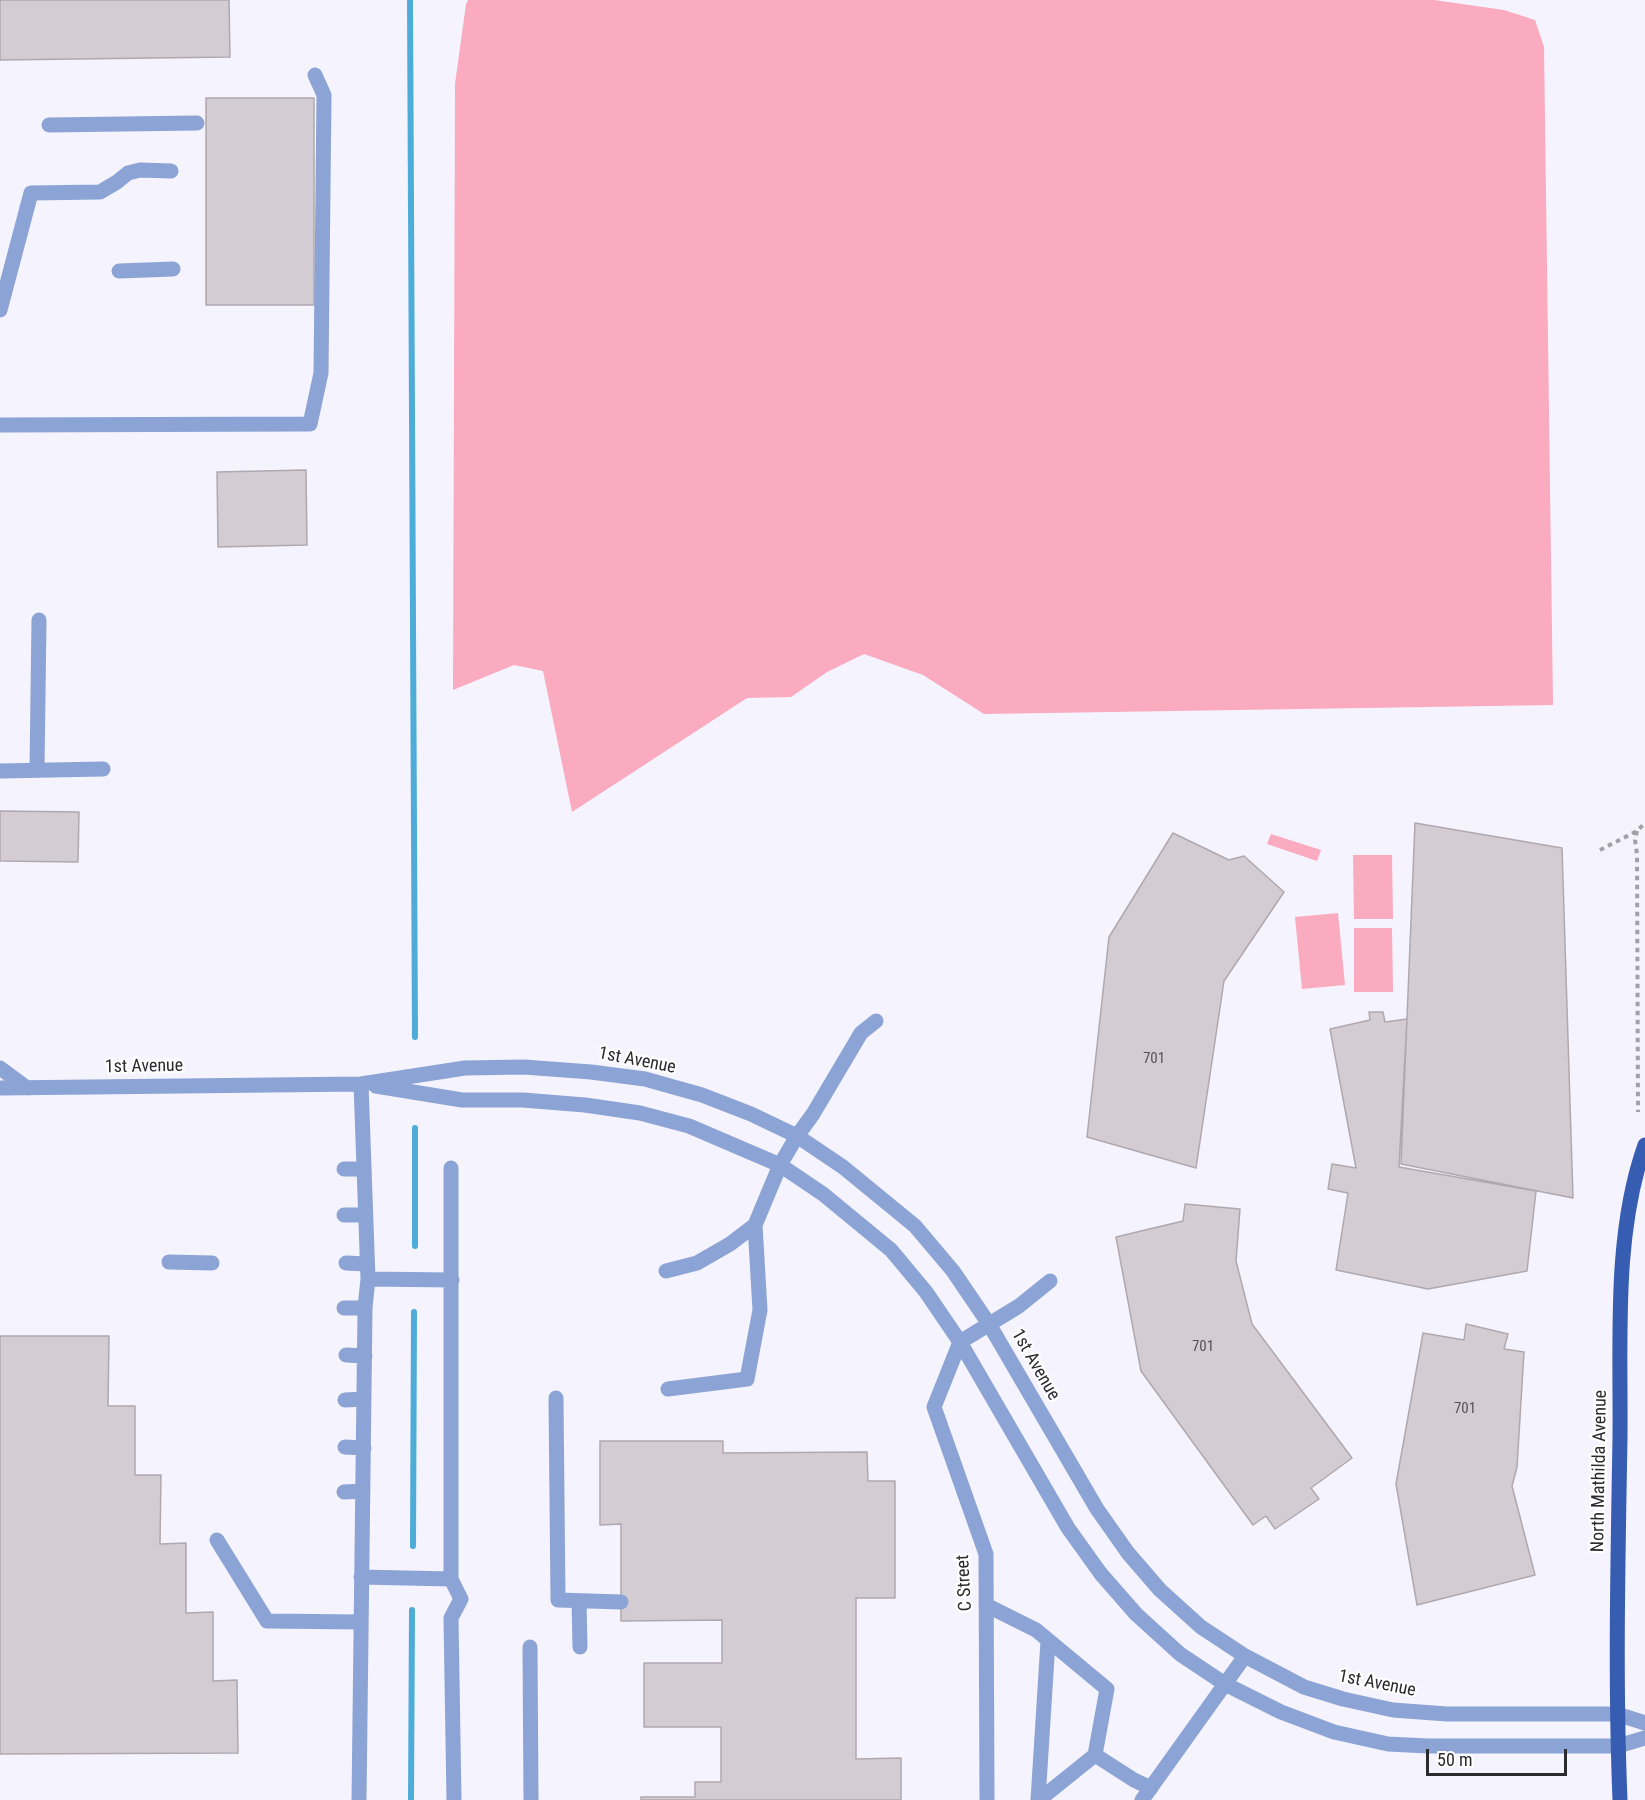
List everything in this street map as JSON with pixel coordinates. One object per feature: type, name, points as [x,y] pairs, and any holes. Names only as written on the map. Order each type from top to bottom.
[{"type":"main road","name":"North Mathilda Avenue","points":[[1620,1800],[1617,1714],[1621,1306],[1628,1214],[1635,1172],[1645,1144]]},
{"type":"street","points":[[0,426],[310,424],[321,373],[324,95],[315,75]]},
{"type":"street","points":[[49,125],[197,123]]},
{"type":"street","points":[[0,310],[32,193],[100,192],[128,173],[140,170],[171,171]]},
{"type":"street","points":[[119,271],[173,269]]},
{"type":"street","points":[[37,770],[39,620]]},
{"type":"street","points":[[0,771],[103,768]]},
{"type":"street","points":[[668,1389],[747,1379],[760,1310],[756,1225],[780,1165],[797,1136],[813,1114],[861,1033],[876,1021]]},
{"type":"street","name":"1st Avenue","points":[[0,1088],[361,1084],[465,1068],[524,1067],[645,1079],[702,1095],[751,1113],[797,1136],[843,1167],[915,1226],[953,1271],[989,1324],[1097,1509],[1128,1553],[1160,1590],[1201,1627],[1245,1656],[1304,1687],[1343,1699],[1393,1710],[1447,1714],[1617,1714],[1645,1723]]},
{"type":"street","points":[[0,1068],[27,1088]]},
{"type":"street","points":[[359,1800],[361,1577],[355,1544],[363,1491],[367,1271],[361,1084]]},
{"type":"street","name":"1st Avenue","points":[[361,1084],[462,1100],[532,1101],[585,1105],[640,1113],[689,1126],[780,1165],[831,1201],[891,1250],[926,1292],[960,1342],[1068,1528],[1101,1574],[1136,1614],[1180,1654],[1225,1684],[1281,1712],[1334,1732],[1388,1744],[1618,1746],[1645,1738]]},
{"type":"street","points":[[451,1168],[451,1579],[461,1599],[451,1618],[454,1800]]},
{"type":"street","points":[[344,1169],[363,1169]]},
{"type":"street","points":[[344,1215],[365,1215]]},
{"type":"street","points":[[666,1271],[697,1263],[730,1244],[756,1225]]},
{"type":"street","points":[[168,1262],[212,1263]]},
{"type":"street","points":[[346,1263],[367,1271],[452,1280]]},
{"type":"street","points":[[960,1342],[1019,1306],[1050,1281]]},
{"type":"street","points":[[344,1308],[365,1308]]},
{"type":"street","name":"C Street","points":[[960,1342],[934,1407],[986,1554],[987,1800]]},
{"type":"street","points":[[346,1355],[365,1356]]},
{"type":"street","points":[[556,1398],[558,1600],[621,1602]]},
{"type":"street","points":[[345,1400],[364,1400]]},
{"type":"street","points":[[345,1447],[364,1448]]},
{"type":"street","points":[[344,1492],[363,1491]]},
{"type":"street","points":[[217,1539],[267,1621],[360,1622]]},
{"type":"street","points":[[361,1577],[451,1579]]},
{"type":"street","points":[[579,1601],[580,1647]]},
{"type":"street","points":[[986,1605],[1036,1630],[1107,1689],[1095,1755],[1039,1800]]},
{"type":"street","points":[[1039,1800],[1048,1641]]},
{"type":"street","points":[[530,1647],[531,1800]]},
{"type":"street","points":[[1095,1755],[1134,1780],[1146,1794],[1245,1656]]},
{"type":"path","points":[[1600,850],[1637,831],[1643,825]]},
{"type":"path","points":[[1637,831],[1635,840],[1637,854],[1638,1112]]},
{"type":"shaded area","points":[[468,0],[1434,0],[1504,10],[1535,20],[1544,47],[1553,705],[984,714],[923,675],[864,654],[827,672],[791,697],[747,698],[572,812],[543,671],[514,665],[453,690],[455,84]]},
{"type":"shaded area","points":[[1271,834],[1321,850],[1317,861],[1267,844]]},
{"type":"shaded area","points":[[1353,855],[1392,855],[1393,919],[1354,919]]},
{"type":"shaded area","points":[[1338,913],[1345,985],[1302,989],[1295,917]]},
{"type":"shaded area","points":[[1354,928],[1392,928],[1393,992],[1354,992]]},
{"type":"building","points":[[0,0],[229,0],[230,57],[0,60]]},
{"type":"building","points":[[206,98],[314,98],[314,305],[206,305]]},
{"type":"building","points":[[306,470],[307,545],[218,547],[217,472]]},
{"type":"building","points":[[0,811],[79,812],[78,862],[0,861]]},
{"type":"building","points":[[1415,823],[1562,848],[1573,1198],[1401,1164]]},
{"type":"building","points":[[1173,833],[1229,860],[1244,856],[1284,892],[1224,981],[1196,1168],[1087,1137],[1109,937]]},
{"type":"building","points":[[1369,1012],[1383,1012],[1385,1022],[1407,1019],[1399,1167],[1536,1191],[1527,1271],[1428,1289],[1336,1270],[1348,1193],[1328,1189],[1332,1164],[1356,1168],[1330,1029],[1370,1020]]},
{"type":"building","points":[[1185,1204],[1240,1209],[1236,1261],[1252,1324],[1352,1458],[1311,1488],[1319,1499],[1275,1529],[1266,1516],[1253,1525],[1141,1371],[1116,1237],[1183,1221]]},
{"type":"building","points":[[1466,1324],[1508,1334],[1504,1349],[1524,1352],[1517,1467],[1512,1486],[1535,1575],[1417,1605],[1396,1484],[1423,1333],[1464,1340]]},
{"type":"building","points":[[0,1336],[109,1336],[108,1406],[135,1406],[135,1475],[161,1475],[160,1544],[186,1543],[186,1613],[213,1612],[213,1681],[237,1680],[238,1753],[0,1754]]},
{"type":"building","points":[[600,1441],[723,1441],[723,1453],[867,1452],[868,1481],[895,1481],[895,1598],[856,1598],[856,1759],[901,1758],[901,1800],[641,1800],[641,1797],[695,1797],[695,1782],[721,1782],[721,1727],[644,1727],[644,1663],[722,1663],[722,1620],[621,1621],[621,1524],[600,1525]]},
{"type":"waterway","points":[[410,0],[415,1037]]},
{"type":"waterway","points":[[415,1128],[415,1246]]},
{"type":"waterway","points":[[413,1546],[414,1312]]},
{"type":"waterway","points":[[411,1800],[412,1610]]}]
